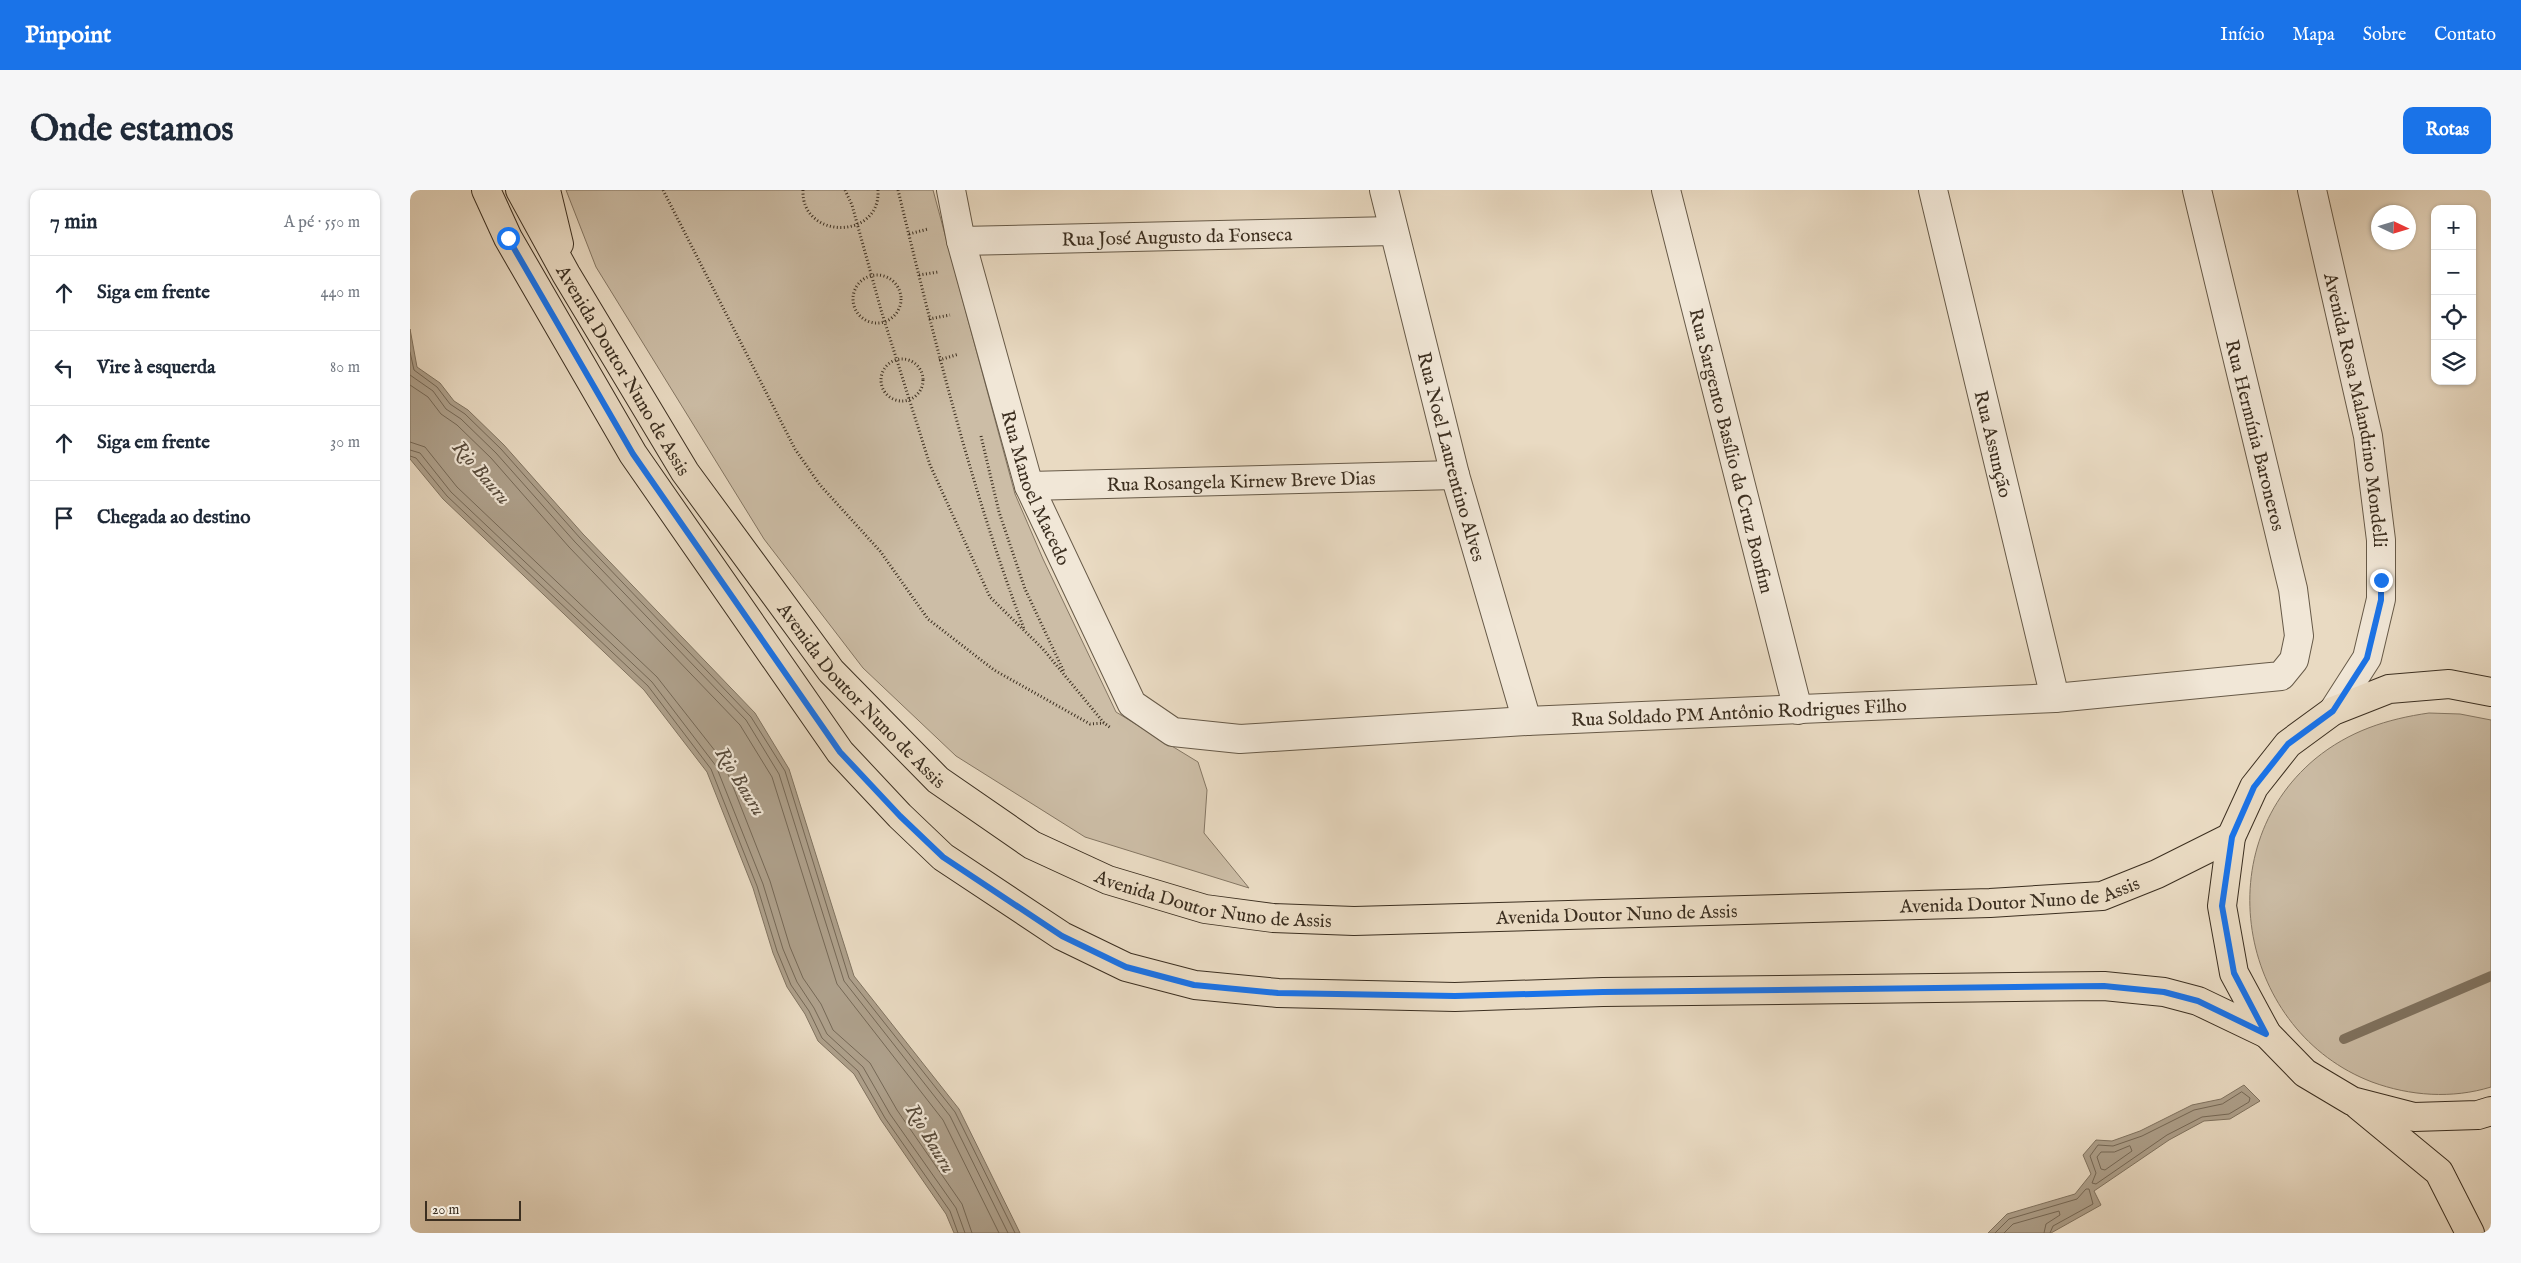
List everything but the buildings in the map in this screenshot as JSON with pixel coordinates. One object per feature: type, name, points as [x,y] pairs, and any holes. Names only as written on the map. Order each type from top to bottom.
[{"type":"main road","name":"Avenida Doutor Nuno de Assis","points":[[486,190],[508,238],[633,454],[840,752],[900,816],[943,857],[1062,936],[1126,967],[1194,985],[1278,993],[1455,996],[1603,992],[2104,986],[2164,992],[2198,1001],[2266,1034]]},
{"type":"main road","name":"Avenida Doutor Nuno de Assis","points":[[520,190],[566,274],[685,472],[830,671],[938,780],[1032,845],[1108,880],[1205,909],[1273,918],[1354,921],[1990,902],[2102,896],[2157,874],[2232,837]]},
{"type":"main road","points":[[546,190],[566,274]]},
{"type":"main road","name":"Avenida Doutor Nuno de Assis","points":[[2491,692],[2449,684],[2389,689],[2333,711],[2288,744],[2254,787],[2232,837],[2222,906],[2234,973],[2266,1034],[2305,1073],[2352,1101],[2414,1117],[2478,1115],[2491,1111]]},
{"type":"main road","points":[[2352,1101],[2440,1172],[2470,1233]]},
{"type":"street","name":"Rua Manoel Macedo","points":[[952,190],[962,241],[1029,486],[1132,704],[1173,732],[1197,736]]},
{"type":"street","name":"Rua Noel Laurentino Alves","points":[[1384,190],[1455,475],[1527,721]]},
{"type":"street","name":"Rua Sargento Basílio da Cruz Bonfim","points":[[1666,190],[1798,710]]},
{"type":"street","name":"Rua Assunção","points":[[1933,190],[2055,698]]},
{"type":"street","name":"Rua Hermínia Baroneros","points":[[2197,190],[2293,589],[2299,636],[2294,660],[2281,676]]},
{"type":"street","name":"Avenida Rosa Malandrino Mondelli","points":[[2312,190],[2368,436],[2381,540],[2381,600],[2367,658],[2333,711]]},
{"type":"street","name":"Rua José Augusto da Fonseca","points":[[962,241],[1393,232]]},
{"type":"street","name":"Rua Rosangela Kirnew Breve Dias","points":[[1029,486],[1455,475]]},
{"type":"street","name":"Rua Soldado PM Antônio Rodrigues Filho","points":[[1197,736],[1240,740],[1527,721],[2055,698],[2281,676]]},
{"type":"path","points":[[663,190],[795,450],[820,485],[880,551],[928,619],[994,670],[1090,724],[1104,724],[1043,649],[990,597],[930,465],[845,190]]},
{"type":"path","points":[[803,190],[806,205],[812,216],[822,224],[839,229],[857,225],[867,218],[875,208],[878,190]]},
{"type":"path","points":[[898,190],[939,360],[965,452],[1026,632]]},
{"type":"path","points":[[909,234],[931,228]]},
{"type":"path","points":[[919,275],[941,271]]},
{"type":"path","points":[[871,275],[887,277],[899,288],[901,296],[898,312],[885,322],[869,323],[857,314],[853,306],[854,291],[858,284],[871,275]]},
{"type":"path","points":[[929,319],[953,314]]},
{"type":"path","points":[[939,360],[959,354]]},
{"type":"path","points":[[896,359],[910,361],[921,370],[923,377],[920,391],[910,400],[896,401],[884,393],[881,387],[880,380],[885,367],[896,359]]},
{"type":"shaded area","points":[[566,190],[933,190],[1015,494],[1043,559],[1116,712],[1198,762],[1207,790],[1204,833],[1249,888],[1085,837],[956,756],[863,668],[764,539],[596,267]]},
{"type":"shaded area","points":[[2429,713],[2460,714],[2491,720],[2491,1087],[2476,1091],[2446,1094],[2416,1093],[2372,1082],[2327,1058],[2292,1023],[2267,982],[2253,936],[2250,888],[2259,841],[2280,797],[2315,759],[2341,741],[2369,728],[2398,719]]},
{"type":"water","name":"Rio Bauru","points":[[410,329],[417,367],[440,383],[454,401],[468,410],[504,445],[583,534],[755,713],[789,769],[854,976],[959,1109],[1020,1233],[954,1233],[946,1214],[881,1120],[854,1074],[818,1041],[805,1014],[787,987],[773,953],[753,888],[707,772],[644,690],[443,499],[410,459]]},
{"type":"water","points":[[2244,1085],[2260,1101],[2230,1119],[2204,1121],[2169,1140],[2094,1191],[2101,1205],[2051,1233],[1988,1233],[2007,1214],[2075,1194],[2091,1174],[2083,1155],[2096,1140],[2112,1141],[2140,1131],[2192,1105],[2221,1099]]},
{"type":"waterway","points":[[2344,1039],[2491,976]]},
{"type":"route","points":[[508,238],[633,454],[840,752],[900,816],[943,857],[1000,897],[1062,936],[1126,967],[1194,985],[1278,993],[1455,996],[1603,992],[2104,986],[2164,992],[2198,1001],[2266,1034],[2234,973],[2222,906],[2232,837],[2254,787],[2288,744],[2333,711],[2367,658],[2381,600],[2381,580]]}]
